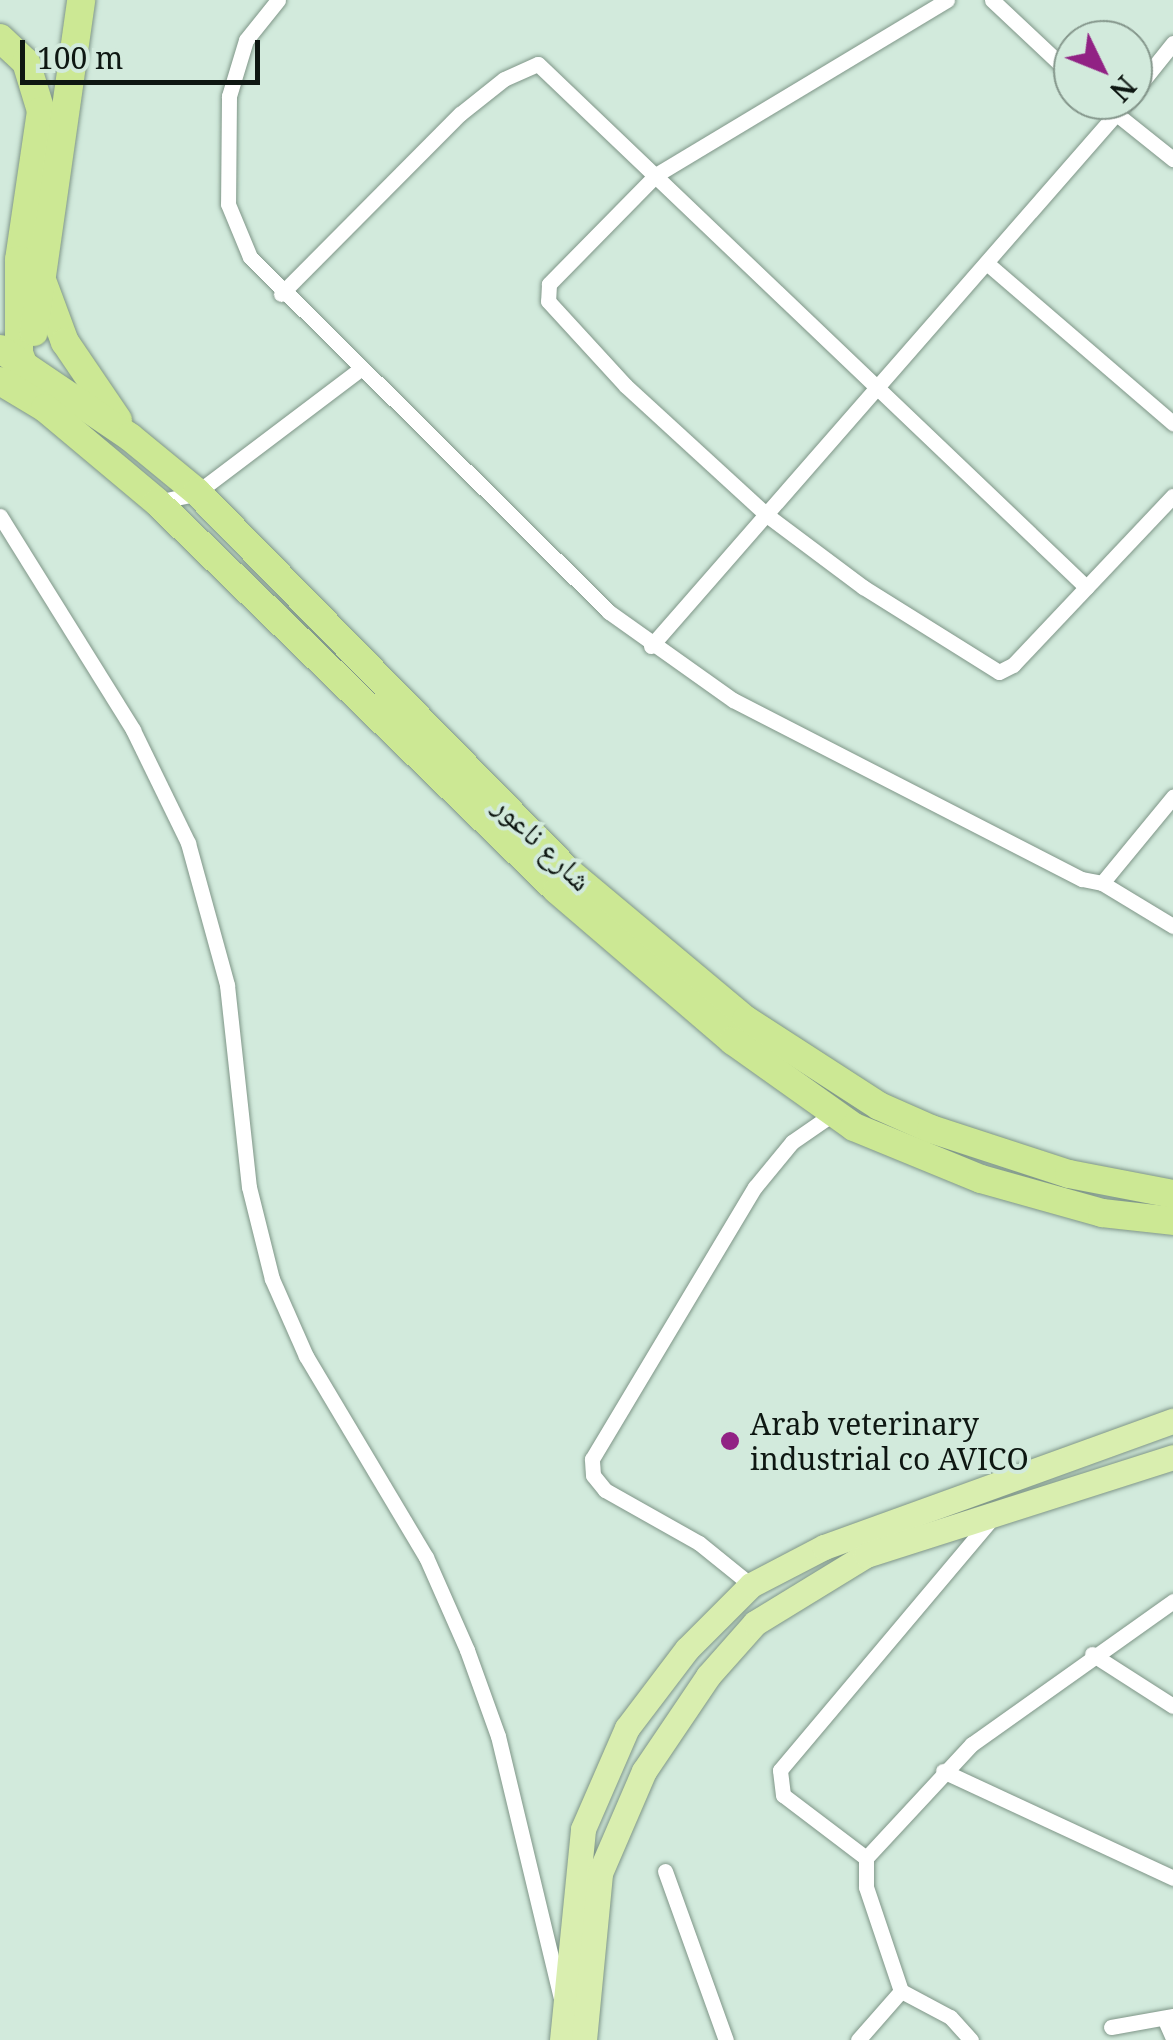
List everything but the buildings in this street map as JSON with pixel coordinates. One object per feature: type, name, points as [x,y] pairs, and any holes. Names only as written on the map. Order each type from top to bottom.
[{"type":"highway","points":[[45,408],[7,360],[30,268],[81,0]]},
{"type":"highway","points":[[0,38],[26,62],[41,111],[30,268],[65,342],[130,437]]},
{"type":"highway","points":[[0,284],[30,268]]},
{"type":"highway","name":"شارع ناعور","points":[[7,360],[130,437],[198,492],[570,873],[746,1020],[879,1106],[1009,1158],[1109,1184],[1173,1194]]},
{"type":"highway","name":"شارع ناعور","points":[[0,380],[45,408],[157,502],[556,890],[733,1042],[834,1113],[981,1179],[1102,1212],[1173,1221]]},
{"type":"highway","points":[[1102,1212],[1109,1184]]},
{"type":"main road","points":[[562,2040],[583,1829],[627,1728],[687,1649],[751,1585],[824,1546],[1173,1421]]},
{"type":"main road","points":[[584,2040],[600,1873],[644,1771],[708,1676],[755,1622],[788,1598],[866,1556],[1000,1508],[1173,1457]]},
{"type":"street","points":[[278,0],[246,40],[232,76],[225,168],[228,204],[243,243],[281,294],[650,646],[791,731],[1060,871],[1102,883],[1173,926]]},
{"type":"street","points":[[948,0],[656,175],[545,294],[599,359],[768,516],[863,587],[999,672],[1013,665],[1173,496]]},
{"type":"street","points":[[992,0],[1053,57]]},
{"type":"street","points":[[1153,68],[1173,43]]},
{"type":"street","points":[[281,294],[460,114],[530,63],[556,77],[1086,587]]},
{"type":"street","points":[[650,646],[989,265],[1112,120]]},
{"type":"street","points":[[1122,120],[1173,159]]},
{"type":"street","points":[[989,265],[1173,424]]},
{"type":"street","points":[[157,502],[198,492],[359,370]]},
{"type":"street","points":[[0,516],[124,714],[188,843],[227,985],[248,1187],[272,1279],[314,1370],[426,1557],[467,1650],[498,1736],[565,2013]]},
{"type":"street","points":[[1102,883],[1173,797]]},
{"type":"street","points":[[751,1585],[699,1542],[605,1490],[593,1474],[592,1459],[756,1187],[792,1142],[834,1113]]},
{"type":"street","points":[[866,1858],[783,1794],[780,1770],[1000,1508]]},
{"type":"street","points":[[970,2040],[950,2016],[901,1991],[866,1887],[866,1858],[944,1771],[1092,1654],[1173,1601]]},
{"type":"street","points":[[1092,1654],[1173,1706]]},
{"type":"street","points":[[944,1771],[1173,1878]]},
{"type":"street","points":[[664,1871],[726,2040]]},
{"type":"street","points":[[858,2040],[901,1991]]},
{"type":"street","points":[[1111,2028],[1168,2017],[1173,2038]]},
{"type":"place","name":"Arab veterinary industrial co AVICO","points":[[730,1441]]}]
